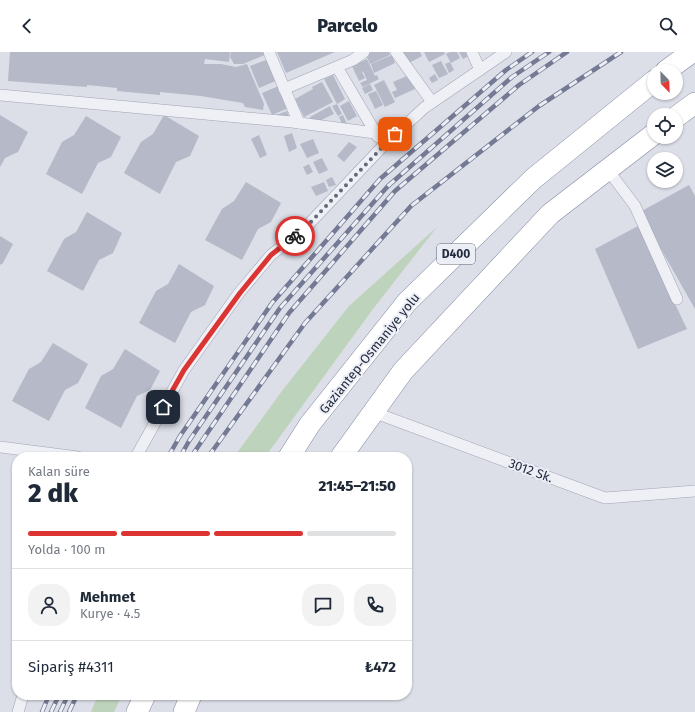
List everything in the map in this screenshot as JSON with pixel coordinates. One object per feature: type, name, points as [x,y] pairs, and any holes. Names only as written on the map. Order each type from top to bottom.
[{"type":"highway","points":[[676,64],[692,52]]},
{"type":"highway","name":"Gaziantep-Osmaniye yolu","points":[[292,452],[310,424],[407,302],[533,179],[647,87]]},
{"type":"highway","points":[[683,112],[695,103]]},
{"type":"highway","points":[[345,452],[403,371],[550,214],[647,139]]},
{"type":"highway","points":[[137,712],[143,700]]},
{"type":"highway","points":[[184,712],[189,700]]},
{"type":"street","points":[[269,52],[299,123]]},
{"type":"street","points":[[284,89],[337,67],[351,56],[364,52]]},
{"type":"street","points":[[396,52],[432,102]]},
{"type":"street","points":[[472,52],[480,70]]},
{"type":"street","points":[[139,452],[184,370],[240,293],[271,255],[306,227],[384,145],[424,108],[506,52]]},
{"type":"street","points":[[337,67],[375,133],[384,145]]},
{"type":"street","points":[[0,95],[299,123],[375,133]]},
{"type":"street","points":[[608,170],[635,206],[677,299]]},
{"type":"street","name":"3012 Sk.","points":[[373,412],[606,498],[695,491]]},
{"type":"street","points":[[0,447],[39,452]]},
{"type":"street","points":[[18,712],[22,700]]},
{"type":"green space","points":[[437,227],[373,309],[269,452],[238,452],[282,391],[349,306]]},
{"type":"green space","points":[[96,700],[120,700],[114,712],[91,712]]},
{"type":"building","points":[[10,52],[230,52],[229,62],[205,59],[204,64],[221,64],[236,67],[247,64],[264,104],[263,110],[245,107],[243,103],[201,96],[160,92],[160,95],[117,91],[117,88],[87,85],[87,87],[8,81]]},
{"type":"building","points":[[231,52],[267,52],[267,54],[243,64],[234,64],[230,57]]},
{"type":"building","points":[[277,52],[335,52],[286,73]]},
{"type":"building","points":[[371,52],[389,52],[390,55],[370,64],[366,55]]},
{"type":"building","points":[[401,52],[420,52],[422,56],[407,64]]},
{"type":"building","points":[[424,52],[444,52],[445,54],[429,62]]},
{"type":"building","points":[[450,52],[457,52],[460,58],[451,63],[446,54]]},
{"type":"building","points":[[459,52],[470,52],[471,55],[463,59]]},
{"type":"building","points":[[392,55],[395,63],[374,73],[371,64]]},
{"type":"building","points":[[269,59],[278,80],[259,88],[250,66]]},
{"type":"building","points":[[367,59],[375,76],[377,75],[379,79],[363,87],[360,83],[367,80],[363,71],[362,72],[365,78],[359,81],[352,66]]},
{"type":"building","points":[[441,61],[448,74],[439,78],[432,65]]},
{"type":"building","points":[[450,62],[454,70],[449,73],[445,64]]},
{"type":"building","points":[[435,74],[438,80],[432,83],[429,78]]},
{"type":"building","points":[[333,75],[345,99],[337,104],[324,79]]},
{"type":"building","points":[[409,75],[415,89],[395,98],[392,92],[397,90],[393,82]]},
{"type":"building","points":[[384,80],[395,102],[385,107],[374,85]]},
{"type":"building","points":[[322,82],[333,102],[304,117],[295,99]]},
{"type":"building","points":[[370,84],[373,90],[365,94],[362,88]]},
{"type":"building","points":[[281,85],[291,107],[272,115],[262,93]]},
{"type":"building","points":[[376,91],[383,105],[375,109],[368,94]]},
{"type":"building","points":[[349,101],[357,116],[348,121],[340,106]]},
{"type":"building","points":[[337,104],[342,114],[338,116],[332,106]]},
{"type":"building","points":[[330,106],[334,114],[313,124],[310,117]]},
{"type":"building","points":[[287,111],[289,117],[276,115]]},
{"type":"building","points":[[0,115],[28,132],[18,152],[5,158],[0,167]]},
{"type":"building","points":[[164,115],[199,136],[190,156],[176,162],[160,194],[124,173],[141,142],[153,134]]},
{"type":"building","points":[[343,115],[347,124],[343,126],[339,117]]},
{"type":"building","points":[[86,116],[121,137],[111,157],[98,163],[82,194],[46,174],[62,142],[74,135]]},
{"type":"building","points":[[292,133],[297,148],[289,152],[284,136]]},
{"type":"building","points":[[259,135],[267,155],[260,158],[251,139]]},
{"type":"building","points":[[313,139],[319,153],[307,158],[300,144]]},
{"type":"building","points":[[349,142],[357,147],[344,162],[337,156]]},
{"type":"building","points":[[322,158],[328,170],[319,174],[313,162]]},
{"type":"building","points":[[309,164],[313,172],[307,175],[303,167]]},
{"type":"building","points":[[332,177],[336,185],[329,187],[326,180]]},
{"type":"building","points":[[246,182],[281,203],[271,222],[258,229],[242,260],[205,240],[222,209],[234,201]]},
{"type":"building","points":[[324,182],[328,191],[316,196],[311,187]]},
{"type":"building","points":[[689,185],[695,196],[695,309],[640,212]]},
{"type":"building","points":[[87,212],[122,233],[113,253],[99,260],[83,291],[47,271],[64,239],[76,232]]},
{"type":"building","points":[[638,226],[687,329],[638,349],[595,249]]},
{"type":"building","points":[[0,236],[13,244],[3,263],[0,265]]},
{"type":"building","points":[[179,264],[214,286],[205,305],[191,312],[175,343],[139,323],[156,291],[168,284]]},
{"type":"building","points":[[53,343],[88,364],[78,383],[65,390],[49,421],[12,401],[29,369],[41,362]]},
{"type":"building","points":[[125,349],[160,371],[150,390],[137,396],[121,428],[85,408],[101,376],[113,369]]},
{"type":"railway","points":[[171,452],[180,436],[272,303],[380,179],[506,70],[532,52]]},
{"type":"railway","points":[[183,452],[280,308],[388,186],[512,77],[549,52]]},
{"type":"railway","points":[[194,452],[289,313],[395,191],[519,85],[567,52]]},
{"type":"railway","points":[[212,452],[305,323],[411,206],[539,106],[621,52]]},
{"type":"railway","points":[[42,712],[47,700]]},
{"type":"railway","points":[[51,712],[57,700]]},
{"type":"railway","points":[[60,712],[66,700]]},
{"type":"railway","points":[[69,712],[75,700]]},
{"type":"way so far","points":[[295,236],[306,227],[395,134]]},
{"type":"route","points":[[163,407],[184,370],[240,293],[271,255],[295,236]]}]
